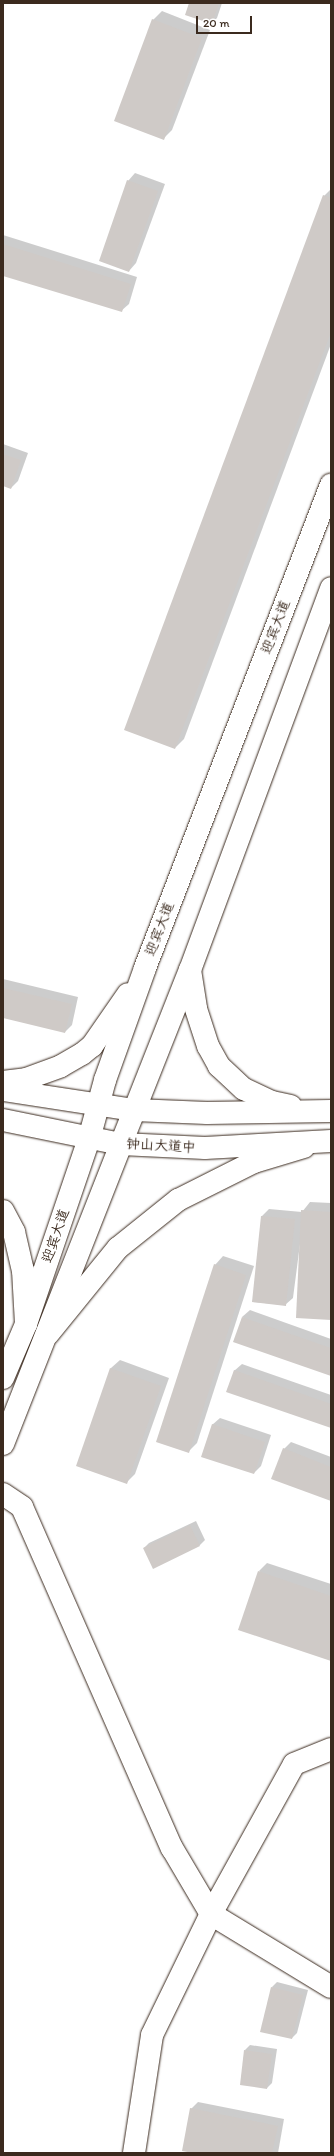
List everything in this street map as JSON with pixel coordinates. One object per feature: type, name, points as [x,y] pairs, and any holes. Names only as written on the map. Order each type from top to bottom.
[{"type":"main road","name":"迎宾大道","points":[[3,1378],[26,1324],[146,968],[331,485]]},
{"type":"main road","name":"迎宾大道","points":[[3,1444],[48,1334],[134,1110],[190,970],[331,588]]},
{"type":"main road","points":[[3,1082],[26,1079],[61,1066],[92,1046],[146,968]]},
{"type":"main road","points":[[190,970],[196,1010],[208,1046],[219,1066],[244,1089],[272,1102],[324,1112]]},
{"type":"main road","points":[[3,1090],[58,1100],[99,1104],[134,1110],[324,1112]]},
{"type":"main road","name":"钟山大道中","points":[[3,1120],[89,1139],[121,1144],[205,1148],[326,1142]]},
{"type":"main road","points":[[48,1334],[118,1248],[178,1200],[254,1162],[326,1142]]},
{"type":"main road","points":[[3,1211],[14,1232],[23,1270],[26,1324]]},
{"type":"main road","points":[[3,1494],[22,1507],[172,1848],[211,1914],[331,1987]]},
{"type":"main road","points":[[134,2153],[152,2035],[211,1914],[294,1764],[331,1749]]},
{"type":"building","points":[[189,3],[219,3],[212,24],[185,15]]},
{"type":"building","points":[[152,19],[202,38],[164,140],[114,121]]},
{"type":"building","points":[[127,180],[158,191],[129,272],[99,261]]},
{"type":"building","points":[[323,195],[331,198],[331,332],[175,749],[124,730]]},
{"type":"building","points":[[3,244],[131,284],[122,312],[3,276]]},
{"type":"building","points":[[3,454],[21,460],[11,489],[3,486]]},
{"type":"building","points":[[3,988],[72,1004],[65,1033],[3,1018]]},
{"type":"building","points":[[301,1210],[331,1212],[331,1320],[296,1318]]},
{"type":"building","points":[[261,1216],[295,1219],[286,1306],[252,1302]]},
{"type":"building","points":[[214,1264],[246,1275],[189,1453],[156,1442]]},
{"type":"building","points":[[242,1317],[331,1348],[331,1376],[233,1342]]},
{"type":"building","points":[[110,1368],[161,1386],[127,1484],[76,1466]]},
{"type":"building","points":[[234,1370],[331,1404],[331,1428],[226,1392]]},
{"type":"building","points":[[212,1424],[265,1442],[254,1474],[201,1457]]},
{"type":"building","points":[[283,1448],[331,1467],[331,1501],[271,1479]]},
{"type":"building","points":[[190,1525],[200,1546],[153,1569],[143,1548]]},
{"type":"building","points":[[258,1571],[331,1596],[331,1661],[238,1630]]},
{"type":"building","points":[[271,1987],[303,1995],[292,2039],[260,2032]]},
{"type":"building","points":[[244,2050],[272,2054],[267,2089],[240,2085]]},
{"type":"building","points":[[190,2108],[278,2126],[272,2153],[193,2153],[182,2151]]}]
